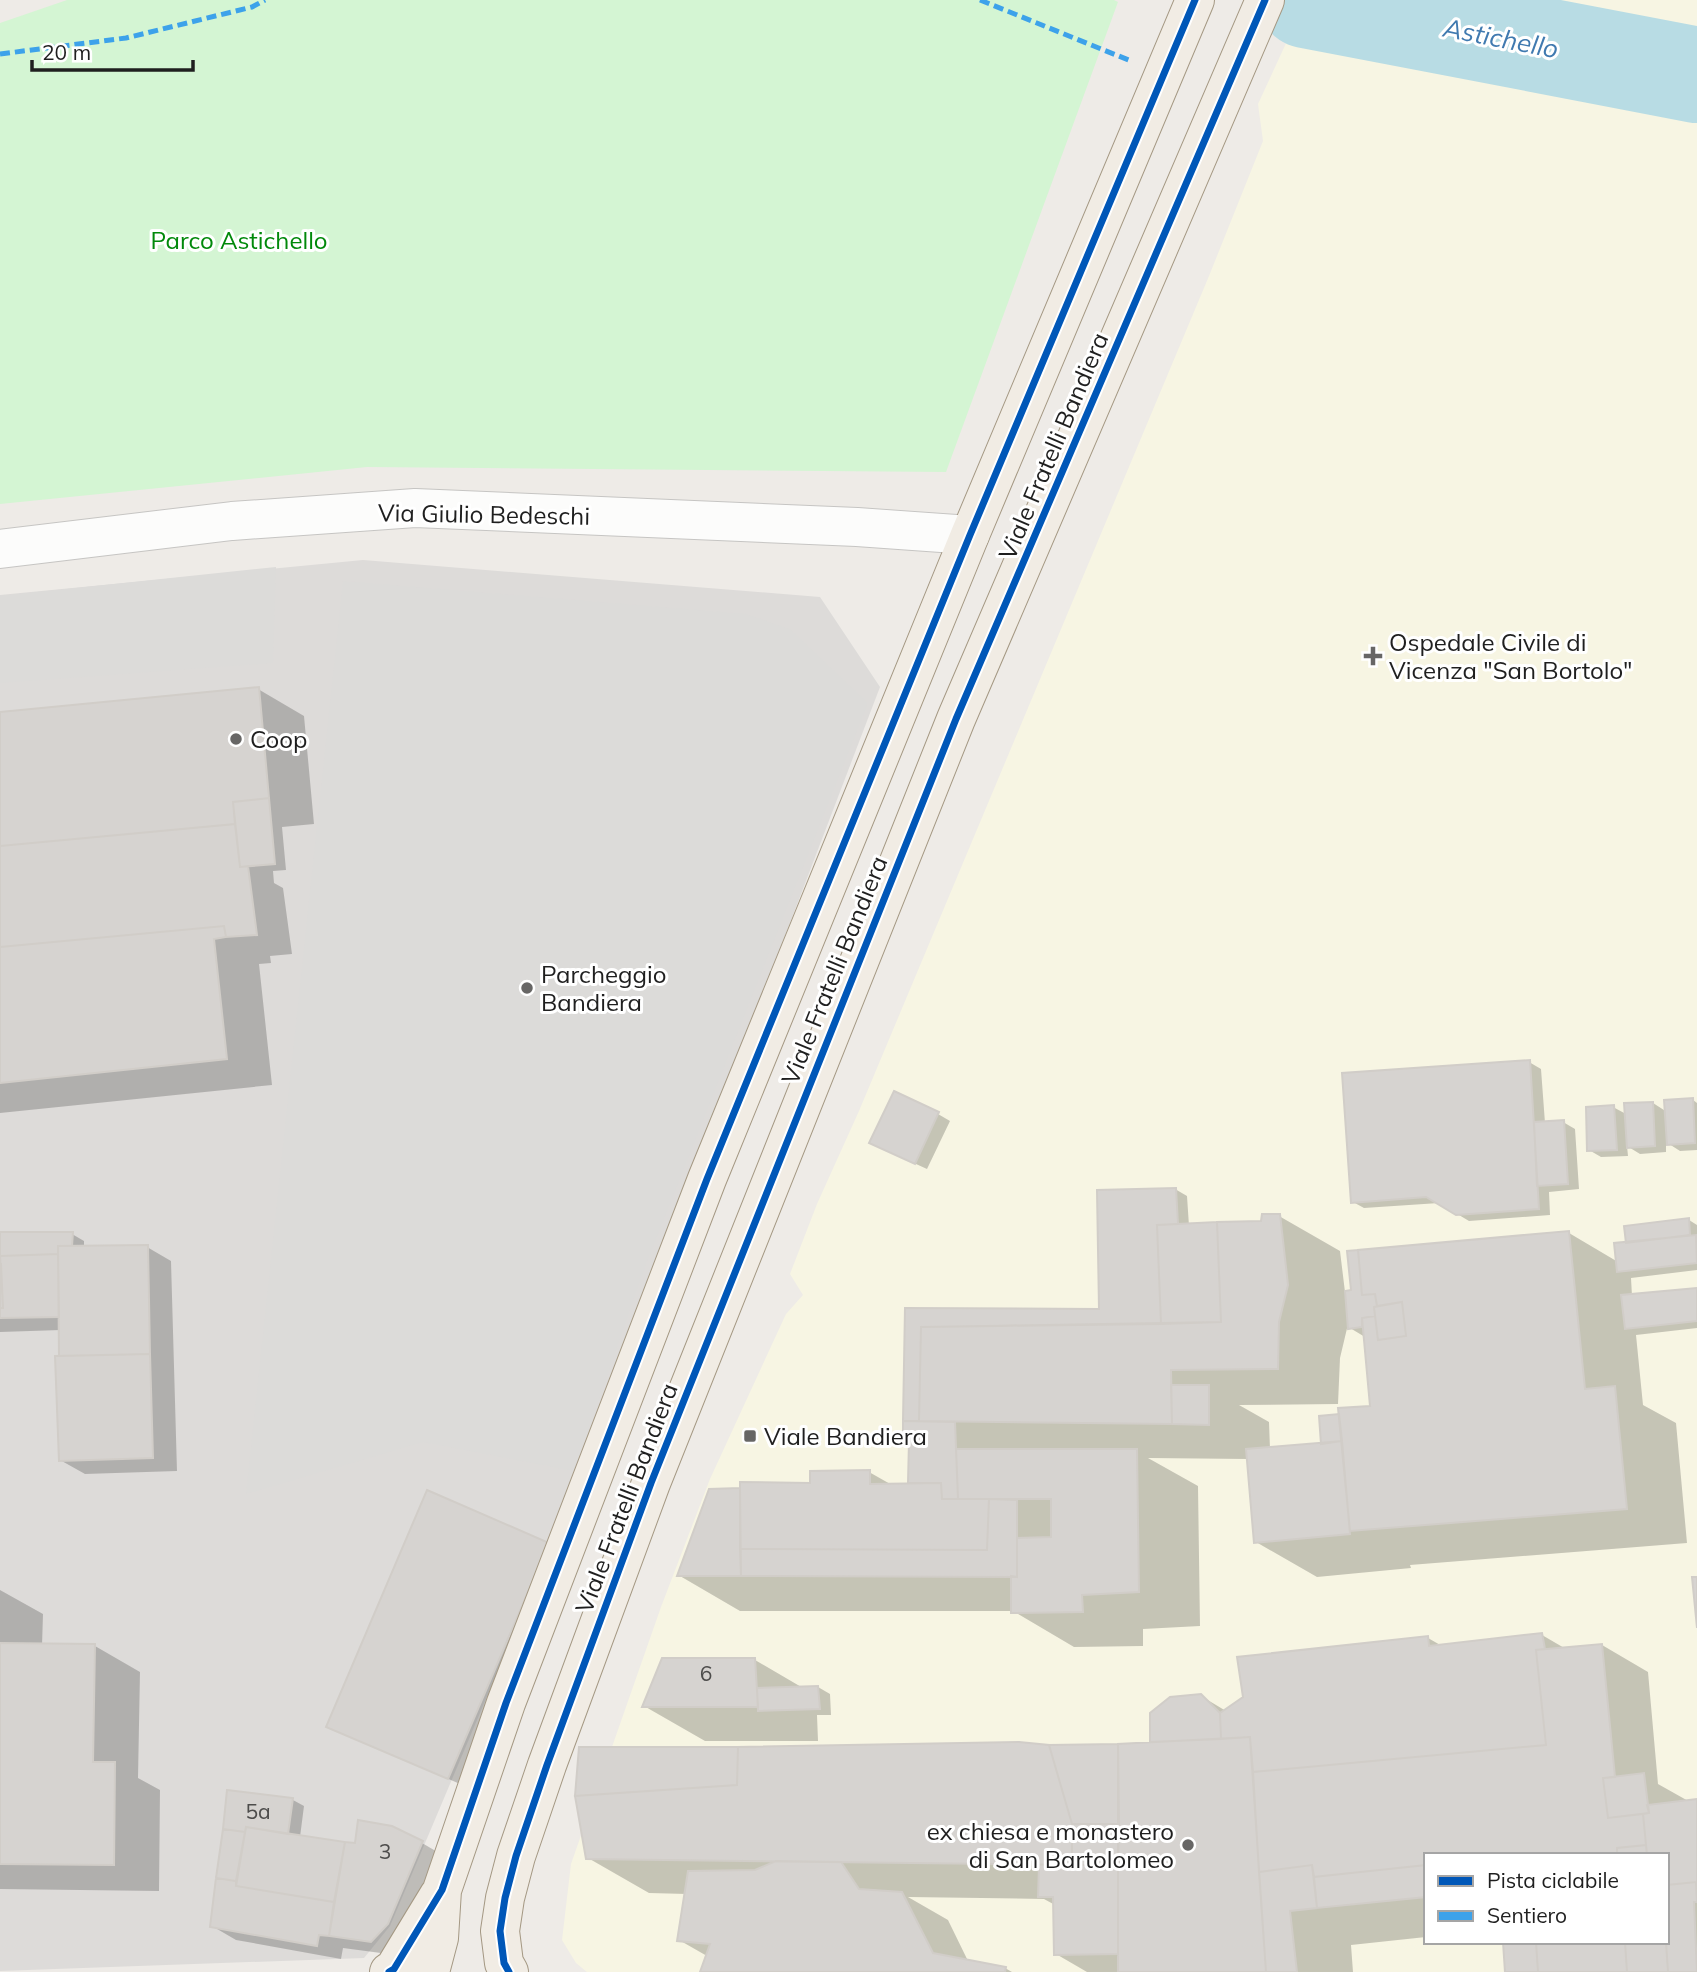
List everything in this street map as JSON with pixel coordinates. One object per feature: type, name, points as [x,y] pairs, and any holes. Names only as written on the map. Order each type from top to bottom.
[{"type":"main road","name":"Viale Fratelli Bandiera","points":[[430,1972],[439,1938],[442,1890],[506,1703],[707,1180],[970,535],[1195,0]]},
{"type":"main road","name":"Viale Fratelli Bandiera","points":[[509,1972],[504,1963],[500,1931],[516,1856],[651,1483],[956,719],[1265,0]]},
{"type":"main road","points":[[389,1972],[394,1969],[442,1890]]},
{"type":"street","name":"Via Giulio Bedeschi","points":[[0,549],[232,521],[415,508],[843,526],[970,535]]},
{"type":"shaded area","name":"Ospedale Civile di Vicenza \"San Bortolo\"","points":[[1306,0],[1697,0],[1697,1972],[587,1972],[576,1963],[562,1940],[571,1864],[661,1607],[710,1479],[786,1314],[803,1295],[790,1274],[817,1204],[859,1111],[1263,141],[1258,104]]},
{"type":"shaded area","points":[[363,560],[820,597],[880,687],[567,1507],[390,1926],[364,1958],[0,1971],[0,595]]},
{"type":"shaded area","points":[[276,567],[273,663],[0,683],[0,596]]},
{"type":"shaded area","name":"Parcheggio Bandiera","points":[[343,581],[746,614],[790,629],[868,703],[643,1272],[574,1471],[423,1442],[246,1494]]},
{"type":"green space","name":"Parco Astichello","points":[[67,0],[1118,2],[946,472],[367,467],[0,504],[0,23]]},
{"type":"building","points":[[259,687],[269,798],[233,802],[235,824],[0,846],[0,712]]},
{"type":"building","points":[[269,798],[275,864],[240,867],[233,802]]},
{"type":"building","points":[[235,824],[240,867],[248,866],[257,935],[226,937],[224,926],[0,947],[0,846]]},
{"type":"building","points":[[224,926],[226,937],[214,939],[227,1059],[0,1083],[0,947]]},
{"type":"building","points":[[1530,1060],[1539,1209],[1456,1215],[1426,1197],[1351,1203],[1342,1073]]},
{"type":"building","points":[[894,1091],[939,1112],[915,1164],[869,1143]]},
{"type":"building","points":[[1693,1098],[1695,1143],[1667,1145],[1664,1100]]},
{"type":"building","points":[[1653,1102],[1655,1146],[1627,1148],[1624,1103]]},
{"type":"building","points":[[1614,1105],[1617,1150],[1587,1151],[1586,1107]]},
{"type":"building","points":[[1564,1120],[1568,1184],[1537,1186],[1534,1122]]},
{"type":"building","points":[[1176,1188],[1178,1224],[1157,1225],[1161,1324],[921,1327],[919,1421],[903,1421],[905,1308],[1099,1309],[1097,1190]]},
{"type":"building","points":[[1262,1214],[1280,1214],[1288,1285],[1279,1322],[1278,1369],[1171,1370],[1172,1424],[919,1421],[921,1327],[1221,1322],[1217,1222],[1261,1221]]},
{"type":"building","points":[[1689,1218],[1690,1235],[1626,1243],[1624,1226]]},
{"type":"building","points":[[1217,1222],[1221,1322],[1161,1324],[1157,1225]]},
{"type":"building","points":[[1569,1231],[1585,1389],[1615,1386],[1627,1509],[1350,1531],[1338,1408],[1370,1406],[1362,1318],[1375,1316],[1378,1340],[1406,1336],[1402,1302],[1377,1306],[1375,1294],[1362,1295],[1358,1250]]},
{"type":"building","points":[[0,1232],[73,1232],[72,1246],[58,1246],[58,1254],[0,1256]]},
{"type":"building","points":[[1696,1235],[1697,1263],[1617,1272],[1614,1243]]},
{"type":"building","points":[[148,1245],[150,1354],[59,1356],[58,1246]]},
{"type":"building","points":[[1358,1250],[1362,1295],[1375,1294],[1377,1306],[1374,1307],[1375,1316],[1362,1318],[1362,1327],[1348,1329],[1345,1291],[1351,1290],[1347,1251]]},
{"type":"building","points":[[58,1254],[59,1317],[0,1318],[0,1308],[3,1308],[0,1256]]},
{"type":"building","points":[[1,1264],[3,1308],[0,1308]]},
{"type":"building","points":[[1697,1288],[1697,1321],[1625,1329],[1621,1295]]},
{"type":"building","points":[[1402,1302],[1406,1336],[1378,1340],[1374,1307]]},
{"type":"building","points":[[150,1354],[153,1458],[59,1461],[55,1356]]},
{"type":"building","points":[[1171,1385],[1209,1385],[1209,1425],[1172,1424]]},
{"type":"building","points":[[1339,1414],[1342,1441],[1321,1444],[1319,1416]]},
{"type":"building","points":[[903,1421],[955,1422],[958,1499],[942,1499],[941,1483],[908,1483],[909,1441],[903,1440]]},
{"type":"building","points":[[1342,1441],[1350,1534],[1254,1543],[1246,1449]]},
{"type":"building","points":[[956,1449],[1137,1449],[1139,1592],[1082,1595],[1083,1612],[1011,1613],[1011,1576],[1017,1577],[1017,1538],[1051,1537],[1051,1499],[958,1499]]},
{"type":"building","points":[[870,1470],[870,1484],[941,1483],[942,1499],[989,1499],[987,1550],[740,1549],[740,1482],[810,1483],[810,1471]]},
{"type":"building","points":[[740,1488],[741,1576],[677,1576],[709,1489]]},
{"type":"building","points":[[427,1490],[549,1543],[448,1779],[326,1727]]},
{"type":"building","points":[[989,1499],[1017,1500],[1017,1577],[741,1576],[740,1549],[987,1550]]},
{"type":"building","points":[[1692,1577],[1697,1577],[1697,1628]]},
{"type":"building","points":[[1542,1633],[1545,1649],[1536,1650],[1546,1745],[1253,1772],[1250,1737],[1221,1739],[1220,1713],[1243,1697],[1237,1657],[1428,1636],[1429,1646]]},
{"type":"building","points":[[0,1643],[95,1644],[93,1762],[115,1762],[114,1865],[0,1864]]},
{"type":"building","points":[[1602,1644],[1615,1777],[1603,1778],[1608,1818],[1643,1814],[1646,1845],[1617,1848],[1617,1853],[1424,1853],[1424,1865],[1314,1877],[1312,1865],[1259,1872],[1253,1772],[1546,1745],[1536,1650]]},
{"type":"building","points":[[662,1658],[755,1658],[758,1707],[642,1707]]},
{"type":"building","points":[[818,1686],[820,1709],[758,1711],[757,1688]]},
{"type":"building","points":[[1201,1694],[1220,1713],[1221,1739],[1150,1742],[1150,1713],[1170,1697]]},
{"type":"building","name":"ex chiesa e monastero di San Bartolomeo","points":[[1250,1737],[1266,1972],[1118,1972],[1118,1744]]},
{"type":"building","points":[[1019,1742],[1049,1745],[1072,1824],[1072,1865],[586,1859],[575,1796],[737,1785],[738,1747]]},
{"type":"building","points":[[1118,1744],[1119,1824],[1072,1824],[1049,1745]]},
{"type":"building","points":[[579,1747],[738,1747],[737,1785],[575,1796]]},
{"type":"building","points":[[1644,1773],[1649,1813],[1608,1818],[1603,1778]]},
{"type":"building","points":[[227,1790],[293,1798],[288,1834],[246,1827],[245,1832],[223,1829]]},
{"type":"building","points":[[1697,1799],[1697,1888],[1696,1882],[1669,1885],[1669,1853],[1647,1853],[1643,1814],[1649,1813],[1647,1805]]},
{"type":"building","points":[[358,1820],[392,1826],[423,1841],[388,1924],[371,1942],[329,1936],[345,1842],[355,1843]]},
{"type":"building","points":[[1072,1824],[1119,1824],[1118,1865],[1072,1865]]},
{"type":"building","points":[[246,1827],[345,1842],[334,1902],[236,1886]]},
{"type":"building","points":[[223,1829],[245,1832],[236,1881],[216,1878]]},
{"type":"building","points":[[1646,1845],[1647,1853],[1617,1853],[1617,1848]]},
{"type":"building","points":[[776,1861],[841,1862],[859,1889],[902,1892],[933,1953],[1006,1967],[1005,1972],[700,1972],[710,1944],[677,1941],[688,1871],[755,1870]]},
{"type":"building","points":[[1039,1865],[1118,1865],[1118,1954],[1054,1955],[1053,1897],[1038,1897]]},
{"type":"building","points":[[1312,1865],[1317,1908],[1290,1911],[1297,1972],[1266,1972],[1259,1872]]},
{"type":"building","points":[[1424,1865],[1424,1897],[1317,1908],[1314,1877]]},
{"type":"building","points":[[216,1878],[236,1881],[236,1886],[334,1902],[329,1936],[319,1935],[317,1946],[210,1927]]},
{"type":"building","points":[[1696,1882],[1697,1902],[1694,1902],[1697,1972],[1668,1972],[1666,1944],[1669,1944],[1669,1885]]},
{"type":"building","points":[[1503,1944],[1536,1944],[1538,1972],[1505,1972]]},
{"type":"building","points":[[1536,1944],[1625,1944],[1627,1972],[1538,1972]]},
{"type":"building","points":[[1625,1944],[1666,1944],[1668,1972],[1627,1972]]},
{"type":"waterway","name":"Astichello","points":[[1306,0],[1697,75]]},
{"type":"marked path","points":[[0,54],[126,38],[252,7],[265,0]]},
{"type":"marked path","points":[[980,0],[1131,61]]},
{"type":"cycle path","points":[[389,1972],[394,1969],[442,1890],[506,1703],[707,1179],[970,535],[1195,0]]},
{"type":"cycle path","points":[[509,1972],[504,1963],[500,1931],[516,1856],[651,1483],[956,719],[1265,0]]},
{"type":"place","name":"Ospedale Civile di Vicenza \"San Bortolo\"","points":[[1373,656]]},
{"type":"place","name":"Coop","points":[[236,739]]},
{"type":"place","name":"Parcheggio Bandiera","points":[[527,988]]},
{"type":"place","name":"Viale Bandiera","points":[[750,1436]]},
{"type":"place","name":"ex chiesa e monastero di San Bartolomeo","points":[[1188,1845]]}]
